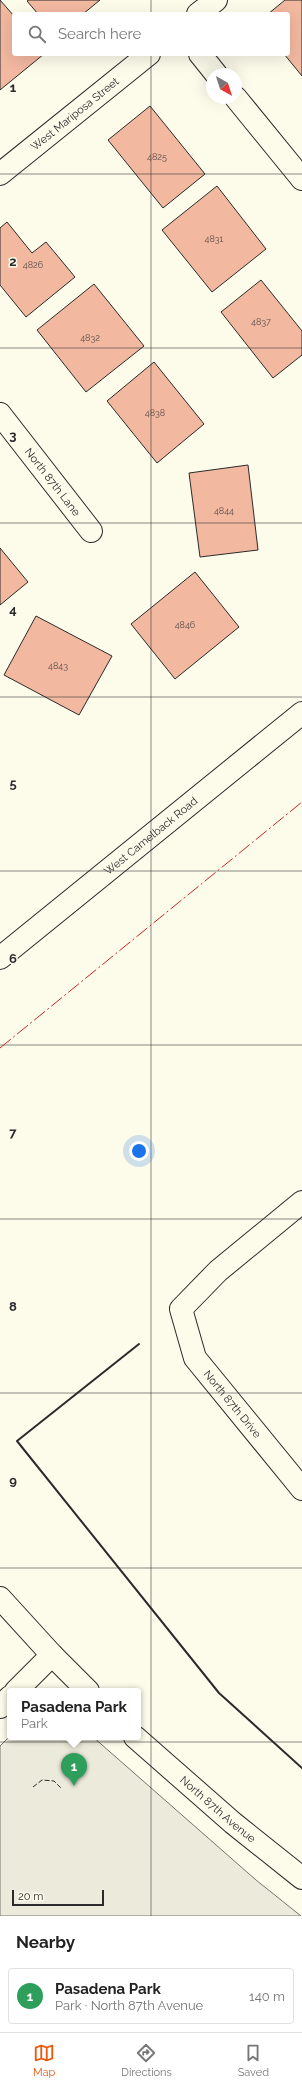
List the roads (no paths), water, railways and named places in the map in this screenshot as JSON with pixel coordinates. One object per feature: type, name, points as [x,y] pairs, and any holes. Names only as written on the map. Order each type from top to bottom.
[{"type":"street","points":[[201,12],[216,0]]},
{"type":"street","name":"West Mariposa Street","points":[[0,174],[147,56]]},
{"type":"street","points":[[202,56],[211,68]]},
{"type":"street","points":[[241,104],[302,179]]},
{"type":"street","name":"North 87th Lane","points":[[0,414],[91,532]]},
{"type":"street","name":"West Camelback Road","points":[[0,958],[302,713]]},
{"type":"street","name":"North 87th Drive","points":[[302,1202],[218,1271],[181,1309],[195,1358],[302,1489]]},
{"type":"street","points":[[0,1598],[52,1655],[85,1688]]},
{"type":"street","points":[[19,1688],[52,1655]]},
{"type":"street","name":"North 87th Avenue","points":[[139,1740],[233,1823],[302,1878]]},
{"type":"place","name":"Pasadena Park","points":[[74,1786]]}]
